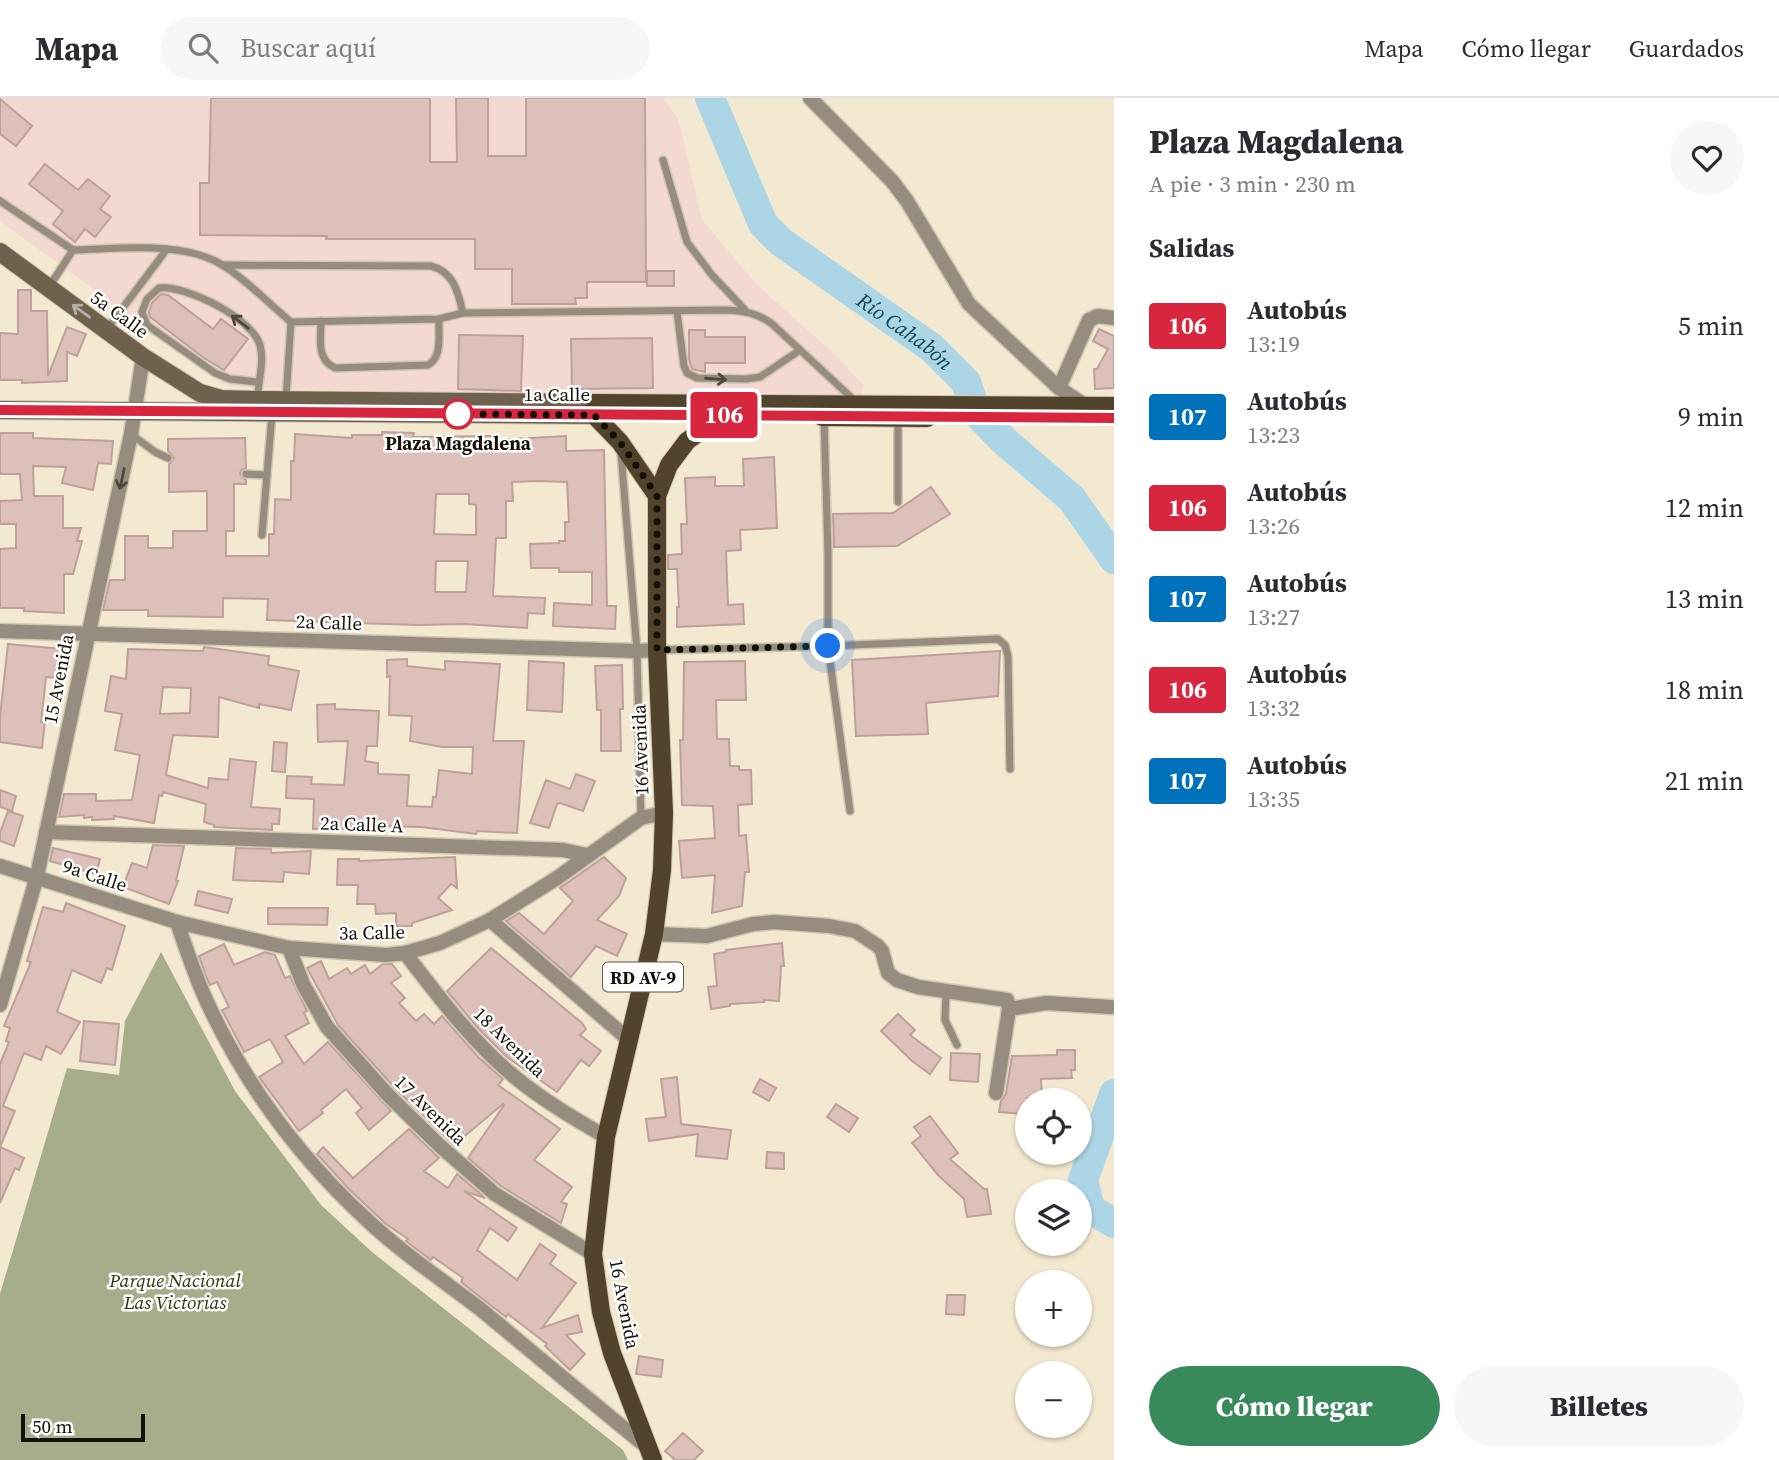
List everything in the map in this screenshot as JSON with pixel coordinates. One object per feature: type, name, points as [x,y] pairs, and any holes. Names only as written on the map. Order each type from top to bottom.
[{"type":"main road","name":"5a Calle","points":[[0,252],[143,357],[200,393],[221,399]]},
{"type":"main road","name":"1a Calle","points":[[221,399],[594,409]]},
{"type":"main road","name":"1a Calle","points":[[0,410],[272,413],[860,405],[936,412],[1038,412],[1114,418]]},
{"type":"main road","name":"1a Calle","points":[[1038,412],[1086,406],[1114,406]]},
{"type":"main road","name":"1a Calle","points":[[727,408],[824,417],[898,418],[936,412]]},
{"type":"main road","name":"16 Avenida","points":[[650,1453],[612,1353],[601,1312],[593,1254],[606,1137],[654,934],[662,870],[664,813],[657,650],[657,496],[677,452],[727,408]]},
{"type":"main road","points":[[594,409],[657,496]]},
{"type":"street","points":[[810,98],[892,181],[969,304],[1059,388],[1086,406]]},
{"type":"street","points":[[1059,388],[1089,320],[1098,316],[1114,318]]},
{"type":"street","name":"15 Avenida","points":[[0,1005],[37,876],[131,434],[143,357]]},
{"type":"street","name":"2a Calle","points":[[0,631],[657,650]]},
{"type":"street","points":[[587,855],[641,818],[664,813]]},
{"type":"street","name":"2a Calle A","points":[[46,832],[563,850],[587,855]]},
{"type":"street","name":"3a Calle","points":[[177,922],[289,948],[364,955],[405,953],[440,943],[490,920],[557,878],[587,855]]},
{"type":"street","name":"9a Calle","points":[[0,866],[177,922]]},
{"type":"street","points":[[490,920],[628,1039]]},
{"type":"street","name":"16 Avenida","points":[[177,922],[201,988],[227,1042],[256,1090],[310,1162],[365,1219],[479,1309],[650,1453]]},
{"type":"street","points":[[654,934],[707,936],[753,924],[774,922],[829,926],[855,931],[878,946],[888,973],[897,980],[946,992],[1007,1000],[1009,1009],[996,1093]]},
{"type":"street","name":"17 Avenida","points":[[289,948],[303,984],[327,1027],[388,1095],[495,1194],[593,1254]]},
{"type":"street","name":"18 Avenida","points":[[405,953],[491,1055],[537,1095],[606,1137]]},
{"type":"street","points":[[1009,1009],[1046,1003],[1111,1007]]},
{"type":"lane","points":[[663,160],[687,242],[712,275],[746,311]]},
{"type":"lane","points":[[0,201],[73,250],[167,249],[223,265],[291,322],[439,319],[463,313],[746,311],[758,314],[771,323],[860,405]]},
{"type":"lane","points":[[106,330],[167,249]]},
{"type":"lane","points":[[48,288],[73,250]]},
{"type":"lane","points":[[223,265],[431,266],[448,274],[456,287],[463,313]]},
{"type":"lane","points":[[257,382],[230,379],[215,373],[147,325],[142,312],[147,299],[159,288],[182,289],[234,317],[253,333],[259,341],[262,358],[257,382],[258,400]]},
{"type":"lane","points":[[677,312],[684,366],[687,373],[697,378],[731,380],[760,377],[800,350]]},
{"type":"lane","points":[[321,321],[321,354],[328,365],[335,368],[428,365],[438,354],[439,319]]},
{"type":"lane","points":[[286,400],[291,322]]},
{"type":"lane","points":[[262,535],[272,413]]},
{"type":"lane","points":[[824,417],[828,646],[850,811]]},
{"type":"lane","points":[[898,418],[898,502]]},
{"type":"lane","points":[[131,434],[168,458]]},
{"type":"lane","name":"16 Avenida","points":[[620,442],[637,651],[641,818]]},
{"type":"lane","points":[[246,474],[267,475]]},
{"type":"lane","points":[[657,650],[995,638],[1006,647],[1008,656],[1010,769]]},
{"type":"lane","points":[[946,992],[945,1020],[957,1045]]},
{"type":"shaded area","name":"Plaza Magdalena","points":[[0,98],[663,98],[678,118],[702,220],[758,286],[832,352],[863,384],[859,404],[228,387],[0,221]]},
{"type":"green space","name":"Parque Nacional Las Victorias","points":[[161,952],[235,1091],[321,1205],[372,1252],[623,1450],[628,1460],[0,1460],[0,1294],[67,1068],[119,1075],[125,1021]]},
{"type":"building","points":[[211,98],[430,98],[430,162],[457,162],[456,98],[488,98],[488,156],[526,156],[526,98],[645,98],[646,282],[587,282],[587,298],[575,298],[576,304],[512,304],[512,269],[475,269],[475,239],[326,239],[327,236],[200,235],[200,183],[209,183]]},
{"type":"building","points":[[0,99],[32,126],[16,146],[0,134]]},
{"type":"building","points":[[45,164],[78,190],[88,179],[110,196],[100,209],[111,217],[95,237],[85,229],[75,242],[53,224],[63,211],[29,184]]},
{"type":"building","points":[[647,271],[674,271],[674,286],[647,286]]},
{"type":"building","points":[[18,290],[31,290],[31,311],[47,311],[48,376],[67,327],[86,334],[77,356],[67,352],[67,381],[22,383],[22,380],[0,380],[0,333],[18,334]]},
{"type":"building","points":[[161,294],[168,295],[213,329],[221,319],[248,339],[224,370],[150,317],[152,303]]},
{"type":"building","points":[[1099,329],[1114,336],[1114,388],[1095,389],[1094,369],[1097,369],[1108,349],[1093,341]]},
{"type":"building","points":[[689,330],[705,330],[705,337],[745,337],[745,363],[705,363],[705,372],[692,369],[689,359]]},
{"type":"building","points":[[459,335],[523,336],[521,391],[458,389]]},
{"type":"building","points":[[652,338],[653,388],[572,389],[571,339]]},
{"type":"building","points":[[382,432],[414,433],[413,437],[494,436],[493,440],[566,436],[566,451],[604,450],[607,606],[616,606],[615,629],[553,626],[554,603],[592,605],[592,572],[559,572],[559,568],[531,568],[530,544],[565,541],[565,522],[569,522],[567,482],[512,482],[513,501],[506,501],[506,538],[496,538],[493,596],[545,598],[544,614],[528,613],[527,628],[267,620],[268,599],[223,598],[223,617],[148,616],[148,610],[103,610],[110,580],[125,580],[125,536],[148,536],[148,548],[173,548],[173,531],[207,531],[207,491],[169,492],[169,464],[174,458],[168,451],[168,439],[245,438],[246,468],[241,470],[240,474],[246,484],[234,484],[234,531],[226,531],[226,556],[269,556],[269,534],[274,534],[275,499],[291,500],[291,461],[294,461],[295,434],[352,438],[352,435],[382,435]],"holes":[[[436,494],[469,494],[469,504],[476,505],[476,535],[434,534]],[[436,561],[468,561],[466,592],[435,592]]]},
{"type":"building","points":[[0,433],[33,433],[33,438],[113,441],[111,464],[98,463],[93,490],[62,483],[66,467],[33,466],[34,496],[63,496],[63,528],[81,528],[77,541],[82,541],[73,574],[64,574],[64,613],[0,608],[0,549],[16,548],[16,524],[0,524],[0,501],[22,500],[20,474],[0,474]]},
{"type":"building","points":[[774,457],[777,528],[740,530],[741,550],[726,551],[728,605],[743,604],[744,624],[677,627],[677,569],[668,569],[668,555],[682,554],[681,524],[687,524],[685,478],[715,477],[715,486],[744,486],[743,459]]},
{"type":"building","points":[[931,487],[950,514],[897,546],[834,547],[833,514],[893,513]]},
{"type":"building","points":[[8,644],[62,649],[59,678],[46,677],[41,722],[45,722],[42,748],[0,742],[0,716]]},
{"type":"building","points":[[204,647],[269,656],[268,665],[299,671],[291,710],[259,704],[259,708],[219,697],[218,737],[173,735],[166,775],[208,788],[209,778],[228,780],[230,759],[256,762],[251,807],[280,809],[279,824],[272,824],[272,830],[214,827],[204,822],[206,804],[163,792],[162,796],[159,795],[154,823],[114,816],[114,819],[92,820],[92,817],[84,818],[84,815],[59,817],[64,794],[96,794],[96,801],[132,800],[140,755],[115,750],[122,714],[105,711],[111,676],[126,679],[128,649],[203,651]],"holes":[[[163,687],[191,688],[190,713],[160,714]]]},
{"type":"building","points":[[1000,651],[998,696],[926,703],[928,734],[856,736],[852,660]]},
{"type":"building","points":[[407,659],[407,666],[445,670],[445,661],[500,664],[493,741],[524,741],[517,833],[477,831],[476,834],[421,827],[381,826],[380,829],[313,829],[314,799],[286,798],[287,776],[312,777],[311,784],[344,785],[348,741],[318,742],[317,705],[335,704],[335,709],[379,711],[377,746],[367,746],[365,761],[378,763],[378,774],[409,775],[407,806],[432,807],[439,770],[472,774],[473,747],[442,747],[410,741],[412,716],[389,715],[390,676],[387,677],[387,660]]},
{"type":"building","points":[[529,661],[564,663],[562,712],[527,710]]},
{"type":"building","points":[[745,661],[746,700],[716,700],[717,739],[729,739],[730,766],[739,766],[739,770],[751,770],[752,804],[738,805],[739,836],[746,835],[749,872],[745,872],[742,906],[712,913],[715,875],[682,878],[679,841],[715,838],[713,806],[682,805],[680,740],[683,740],[684,662]]},
{"type":"building","points":[[622,665],[621,751],[601,751],[601,710],[597,710],[595,666]]},
{"type":"building","points":[[274,742],[287,743],[285,772],[272,771]]},
{"type":"building","points":[[576,774],[595,781],[583,811],[560,803],[557,804],[549,828],[530,823],[546,780],[570,789]]},
{"type":"building","points":[[0,790],[16,796],[12,811],[0,807]]},
{"type":"building","points":[[8,811],[23,816],[14,846],[0,841]]},
{"type":"building","points":[[153,845],[184,846],[178,881],[169,904],[123,887],[132,863],[147,868]]},
{"type":"building","points":[[53,848],[100,859],[96,874],[50,861]]},
{"type":"building","points":[[236,848],[271,849],[271,853],[311,851],[309,874],[284,872],[283,882],[233,880]]},
{"type":"building","points":[[455,857],[457,888],[451,884],[438,898],[452,910],[412,923],[412,926],[396,926],[396,913],[376,914],[375,904],[357,904],[358,885],[337,885],[338,859],[359,861]]},
{"type":"building","points":[[604,857],[626,878],[619,896],[597,920],[627,934],[617,956],[596,946],[571,977],[506,921],[519,913],[544,934],[573,901],[560,888]]},
{"type":"building","points":[[198,891],[232,899],[228,913],[195,905]]},
{"type":"building","points":[[66,903],[125,926],[112,970],[107,968],[101,983],[72,970],[57,1012],[80,1022],[61,1054],[46,1046],[41,1060],[24,1053],[3,1106],[15,1111],[0,1147],[0,1064],[9,1042],[6,1041],[10,1028],[4,1026],[31,962],[27,961],[43,907],[63,912]]},
{"type":"building","points":[[268,908],[328,908],[327,925],[268,924]]},
{"type":"building","points":[[782,943],[784,966],[781,966],[779,1001],[730,1004],[711,1009],[708,987],[717,986],[714,954]]},
{"type":"building","points":[[224,944],[234,965],[265,952],[275,955],[285,978],[290,976],[307,1011],[304,1013],[309,1023],[285,1036],[304,1064],[328,1042],[391,1111],[369,1130],[356,1113],[362,1108],[346,1089],[321,1110],[323,1113],[299,1131],[259,1077],[283,1062],[270,1039],[244,1052],[222,1010],[229,1007],[217,982],[210,985],[207,979],[199,956]]},
{"type":"building","points":[[491,948],[582,1023],[586,1029],[580,1035],[601,1051],[589,1066],[581,1060],[557,1092],[507,1057],[447,991]]},
{"type":"building","points":[[321,961],[329,979],[347,968],[351,974],[365,965],[370,974],[383,964],[392,964],[401,976],[391,983],[405,998],[399,1003],[416,1021],[424,1014],[434,1024],[442,1016],[478,1057],[503,1079],[498,1085],[560,1129],[534,1160],[572,1187],[561,1202],[567,1204],[561,1223],[501,1186],[468,1158],[504,1105],[454,1145],[395,1088],[338,1025],[307,968]]},
{"type":"building","points":[[898,1014],[915,1030],[910,1035],[941,1058],[930,1074],[912,1061],[881,1031]]},
{"type":"building","points":[[84,1021],[119,1024],[115,1065],[80,1061]]},
{"type":"building","points":[[1057,1050],[1075,1050],[1075,1070],[1071,1070],[1072,1078],[1041,1079],[1042,1088],[1015,1088],[1015,1113],[999,1112],[1001,1101],[1006,1094],[1012,1056],[1057,1055]]},
{"type":"building","points":[[951,1053],[980,1054],[978,1082],[950,1080]]},
{"type":"building","points":[[677,1077],[681,1124],[731,1130],[727,1159],[696,1156],[698,1134],[649,1141],[646,1119],[666,1117],[661,1079]]},
{"type":"building","points":[[760,1079],[776,1088],[769,1101],[753,1092]]},
{"type":"building","points":[[836,1104],[858,1118],[849,1132],[827,1117]]},
{"type":"building","points":[[930,1116],[958,1153],[950,1159],[987,1189],[991,1214],[967,1217],[964,1199],[938,1175],[912,1143],[921,1136],[914,1127]]},
{"type":"building","points":[[409,1129],[439,1158],[424,1171],[448,1188],[457,1174],[485,1198],[464,1191],[517,1228],[508,1241],[490,1228],[477,1250],[517,1280],[540,1244],[556,1255],[550,1264],[576,1283],[542,1328],[578,1315],[582,1332],[566,1335],[585,1354],[570,1370],[545,1346],[547,1344],[508,1314],[506,1317],[461,1282],[463,1278],[433,1257],[431,1260],[386,1224],[317,1154],[323,1147],[353,1178]]},
{"type":"building","points":[[0,1147],[24,1158],[19,1170],[15,1168],[0,1203]]},
{"type":"building","points":[[767,1152],[784,1153],[784,1169],[766,1168]]},
{"type":"building","points":[[947,1295],[965,1295],[964,1315],[946,1314]]},
{"type":"building","points":[[639,1356],[663,1360],[661,1377],[636,1374]]},
{"type":"building","points":[[683,1433],[703,1451],[694,1460],[675,1460],[665,1451]]},
{"type":"waterway","name":"Río Cahabón","points":[[710,98],[763,224],[781,242],[932,348],[966,382],[976,412],[1002,439],[1072,499],[1114,559]]},
{"type":"waterway","name":"Río Cahabón","points":[[1114,1094],[1083,1180],[1090,1209],[1114,1223]]},
{"type":"bus line","name":"106","points":[[0,410],[1114,418]]},
{"type":"place","name":"Plaza Magdalena","points":[[458,414]]},
{"type":"route","points":[[458,414],[594,415],[620,442],[657,496],[657,650],[828,646]]}]
